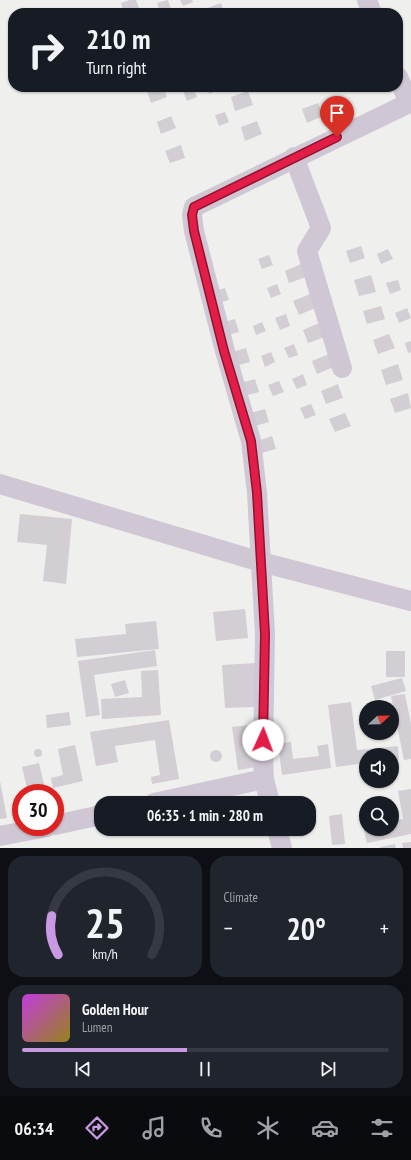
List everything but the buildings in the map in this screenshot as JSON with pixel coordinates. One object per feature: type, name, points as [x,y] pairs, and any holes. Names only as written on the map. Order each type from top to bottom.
[{"type":"street","points":[[268,796],[264,779],[263,755],[265,634],[257,493],[251,441],[224,351],[194,231],[192,215],[194,207],[294,157],[408,103],[403,90]]},
{"type":"street","points":[[294,157],[321,228],[307,252],[342,368]]},
{"type":"street","points":[[0,484],[261,562],[411,601]]},
{"type":"street","points":[[186,796],[264,779]]},
{"type":"street","points":[[64,823],[94,817]]},
{"type":"street","points":[[0,836],[12,834]]},
{"type":"street","points":[[279,836],[282,848]]},
{"type":"route","points":[[263,740],[265,634],[257,493],[251,441],[224,351],[194,231],[192,215],[194,207],[337,137]]}]
